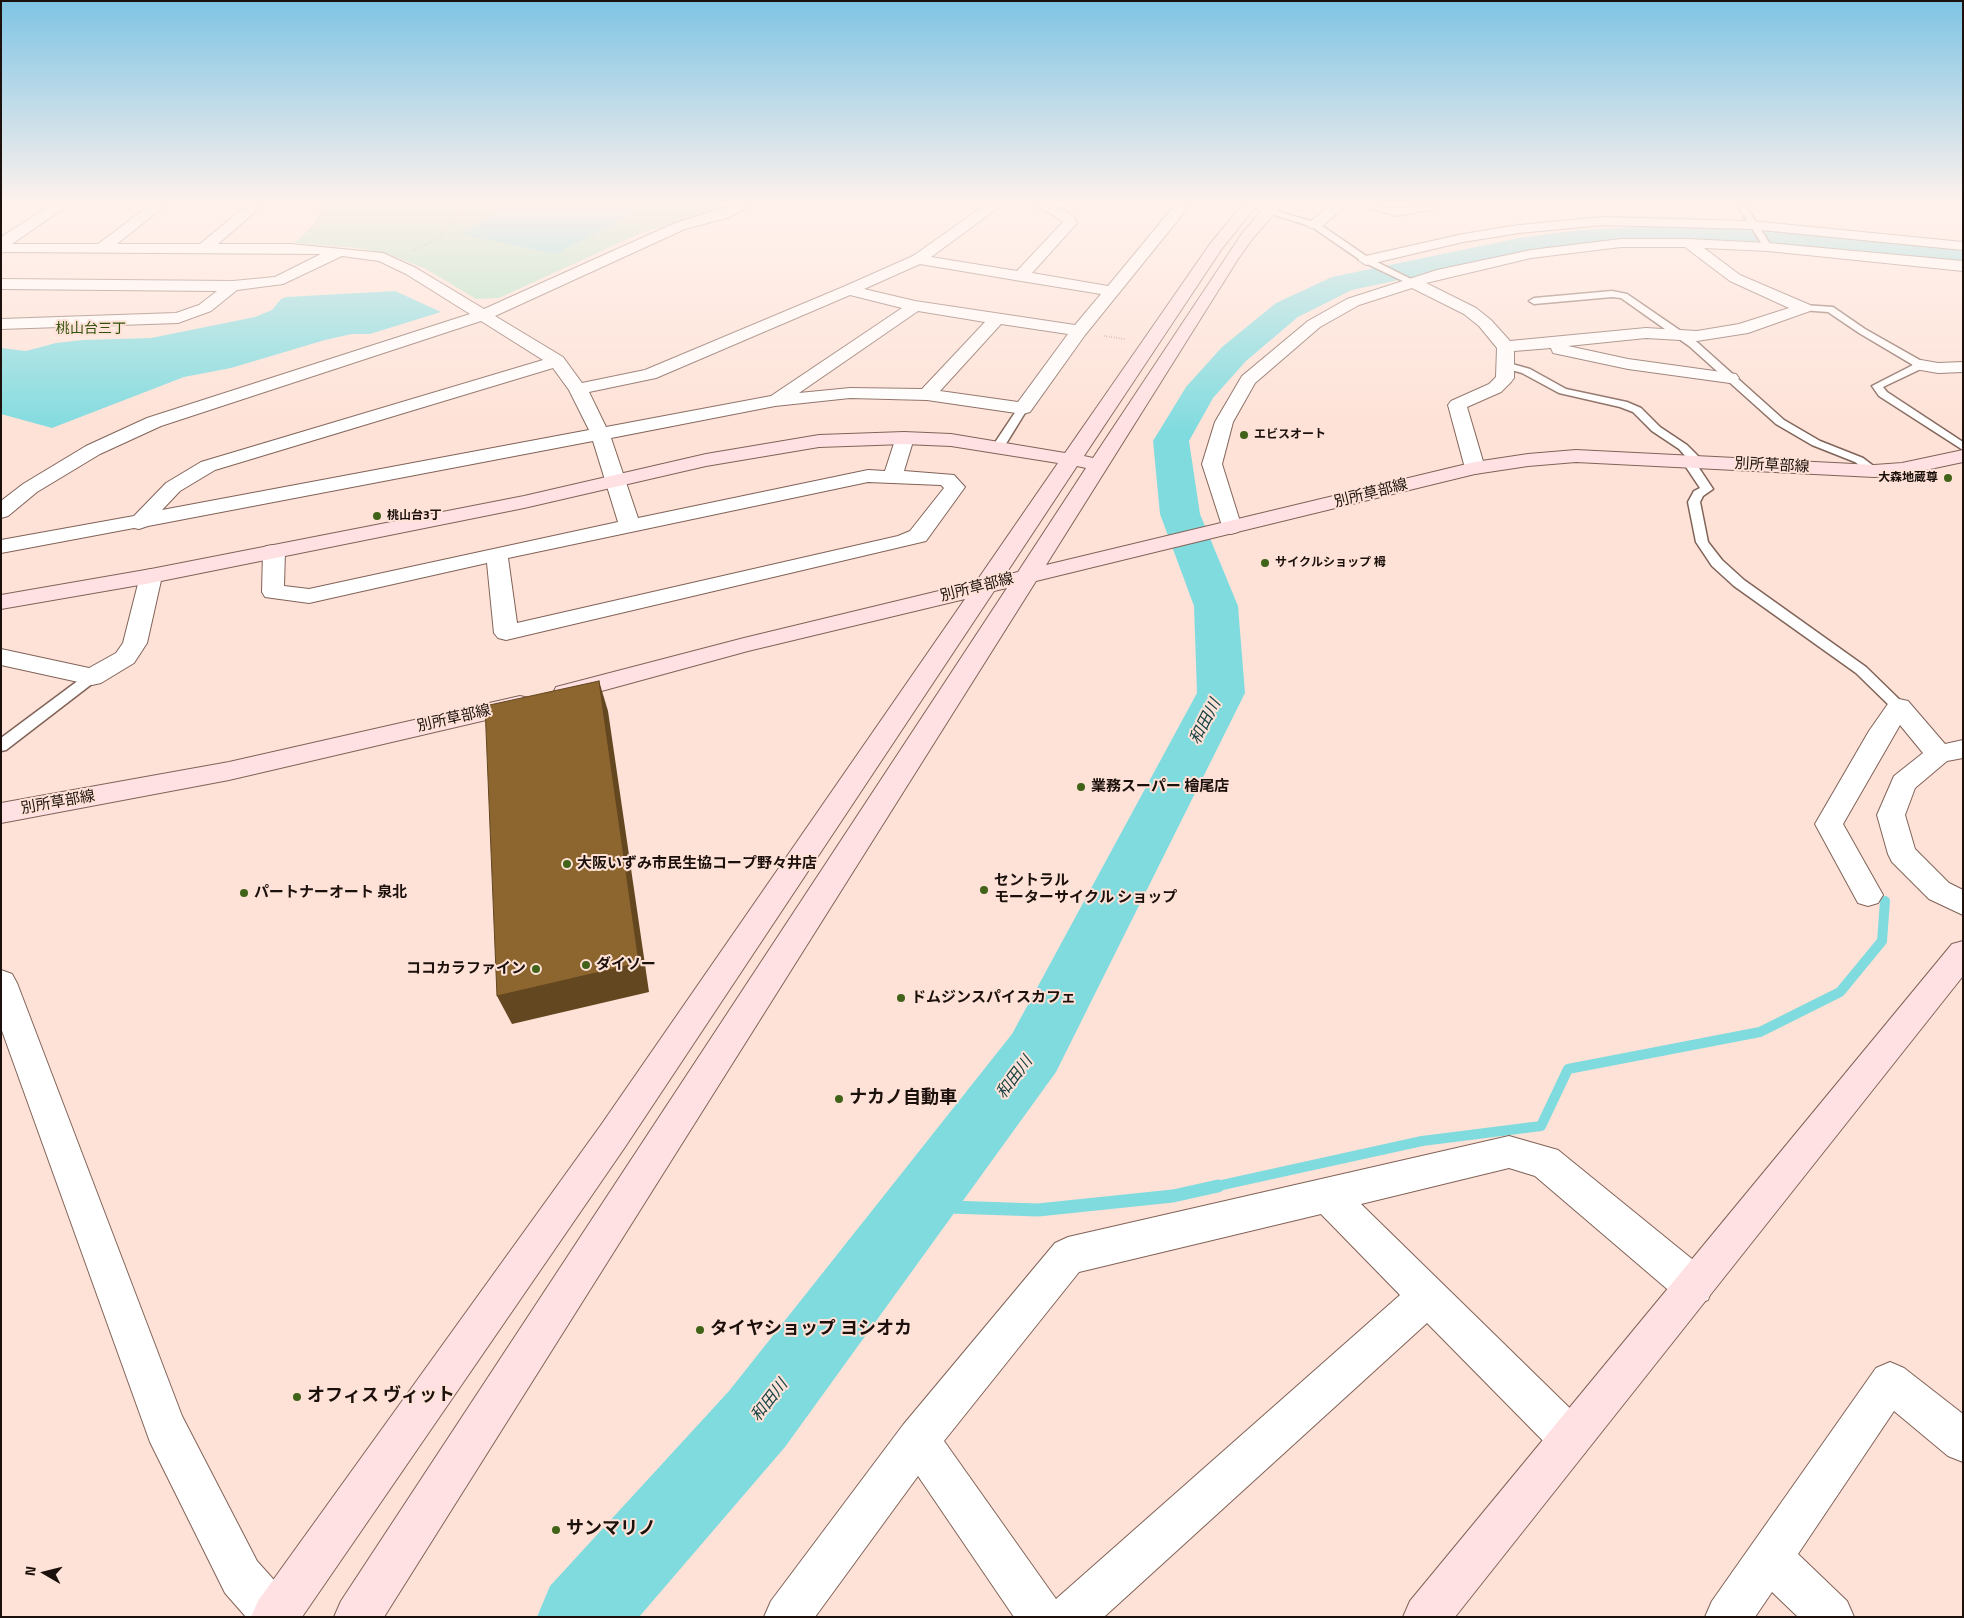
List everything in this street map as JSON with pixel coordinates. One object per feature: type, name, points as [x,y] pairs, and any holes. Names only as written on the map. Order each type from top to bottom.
[{"type":"street","points":[[9,307],[47,281]]},
{"type":"street","points":[[1,284],[233,286],[279,281]]},
{"type":"street","points":[[425,281],[557,361],[578,389],[601,435],[630,526]]},
{"type":"street","points":[[1,512],[30,488],[93,450],[154,422],[483,315],[559,281]]},
{"type":"street","points":[[578,389],[650,374],[869,281]]},
{"type":"street","points":[[1050,281],[1112,290]]},
{"type":"street","points":[[1,547],[139,523],[775,401],[850,393],[927,395],[1023,408],[1079,331],[1119,281]]},
{"type":"street","points":[[357,1617],[1028,576],[1085,462],[1150,343],[1192,281]]},
{"type":"street","points":[[1,983],[166,1428],[241,1577],[274,1616],[613,1136],[952,636],[983,587],[1085,462],[1216,281]]},
{"type":"street","points":[[1226,530],[1212,464],[1224,422],[1248,380],[1314,324],[1353,302],[1417,281]]},
{"type":"street","points":[[1741,281],[1804,308]]},
{"type":"street","points":[[1412,282],[1470,311],[1485,323],[1506,347],[1505,378],[1495,388],[1457,405],[1475,468]]},
{"type":"street","points":[[1,324],[178,318],[205,308],[233,286]]},
{"type":"street","points":[[848,290],[915,306],[1079,331]]},
{"type":"street","points":[[775,401],[915,306]]},
{"type":"street","points":[[1506,347],[1646,333],[1697,336],[1742,329],[1804,308]]},
{"type":"street","points":[[927,395],[997,319]]},
{"type":"street","points":[[1546,344],[1569,352],[1628,364],[1730,378]]},
{"type":"street","points":[[139,523],[173,487],[208,466],[557,361]]},
{"type":"street","points":[[1921,365],[1938,368],[1963,367]]},
{"type":"street","points":[[1,602],[151,576],[274,550],[524,502],[706,460],[819,442],[904,438],[951,440],[1085,462]]},
{"type":"street","points":[[893,476],[904,438]]},
{"type":"street","name":"別所草部線","points":[[1,813],[229,771],[439,723],[595,686],[744,645],[1028,576],[1162,546],[1475,468],[1528,460],[1576,456],[1874,471],[1902,469],[1963,456]]},
{"type":"street","points":[[274,550],[273,592],[309,596],[496,554],[868,476],[947,479],[955,486],[918,536],[904,541],[506,633],[496,554]]},
{"type":"street","points":[[1,657],[92,677],[125,658],[135,643],[151,576]]},
{"type":"street","points":[[1868,895],[1829,824],[1878,737],[1899,707],[1951,751],[1904,783],[1891,814],[1902,854],[1938,891],[1963,904]]},
{"type":"street","points":[[1426,1617],[1963,953]]},
{"type":"street","points":[[787,1617],[918,1440],[1068,1256],[1509,1152],[1545,1162],[1694,1286]]},
{"type":"street","points":[[1327,1195],[1570,1438]]},
{"type":"street","points":[[1070,1617],[1428,1296]]},
{"type":"street","points":[[1728,1617],[1890,1382],[1963,1441]]},
{"type":"street","points":[[918,1440],[1041,1617]]},
{"type":"street","points":[[1769,1558],[1830,1617]]},
{"type":"lane","points":[[1534,301],[1612,294],[1624,296],[1682,335],[1780,422],[1816,442],[1859,460],[1874,471]]},
{"type":"lane","points":[[1804,308],[1830,309],[1862,331],[1921,365]]},
{"type":"lane","points":[[1505,365],[1526,370],[1563,391],[1622,404],[1637,410],[1656,429],[1683,447],[1707,489],[1698,494],[1694,502],[1702,542],[1717,563],[1739,583],[1861,670],[1899,707]]},
{"type":"lane","points":[[1921,365],[1877,386],[1883,394],[1963,447]]},
{"type":"lane","points":[[998,447],[1023,408]]},
{"type":"lane","points":[[1,746],[92,677]]},
{"type":"path","points":[[1079,331],[1150,343]]},
{"type":"green space","points":[[445,281],[537,281],[499,298],[476,299]]},
{"type":"water","points":[[395,291],[441,312],[370,334],[352,334],[325,340],[231,368],[184,377],[52,428],[1,414],[1,348],[26,351],[56,343],[83,340],[151,338],[255,317],[272,310],[281,299],[286,297]]},
{"type":"building","name":"大阪いずみ市民生協コープ野々井店","points":[[599,681],[639,963],[497,996],[485,706]]},
{"type":"waterway","name":"和田川","points":[[581,1617],[757,1419],[1034,1053],[1221,693],[1216,606],[1180,514],[1171,441],[1198,394],[1234,354],[1287,310],[1343,283],[1355,281]]},
{"type":"waterway","points":[[1213,1187],[1422,1141],[1541,1126],[1568,1069],[1760,1032],[1840,992],[1882,941],[1885,901]]},
{"type":"waterway","points":[[920,1206],[1038,1210],[1173,1196],[1218,1186]]},
{"type":"place","name":"エビスオート","points":[[1244,435]]},
{"type":"place","name":"大森地蔵尊","points":[[1948,478]]},
{"type":"place","name":"桃山台3丁","points":[[377,516]]},
{"type":"place","name":"サイクルショップ 栂","points":[[1265,563]]},
{"type":"place","name":"業務スーパー 檜尾店","points":[[1081,787]]},
{"type":"place","name":"大阪いずみ市民生協コープ野々井店","points":[[567,864]]},
{"type":"place","name":"セントラル モーターサイクル ショップ","points":[[984,890]]},
{"type":"place","name":"パートナーオート 泉北","points":[[244,893]]},
{"type":"place","name":"ダイソー","points":[[586,965]]},
{"type":"place","name":"ココカラファイン","points":[[536,969]]},
{"type":"place","name":"ドムジンスパイスカフェ","points":[[901,998]]},
{"type":"place","name":"ナカノ自動車","points":[[839,1099]]},
{"type":"place","name":"タイヤショップ ヨシオカ","points":[[700,1330]]},
{"type":"place","name":"オフィス ヴィット","points":[[297,1397]]},
{"type":"place","name":"サンマリノ","points":[[556,1530]]},
{"type":"district","name":"桃山台三丁","points":[[91,330]]}]
